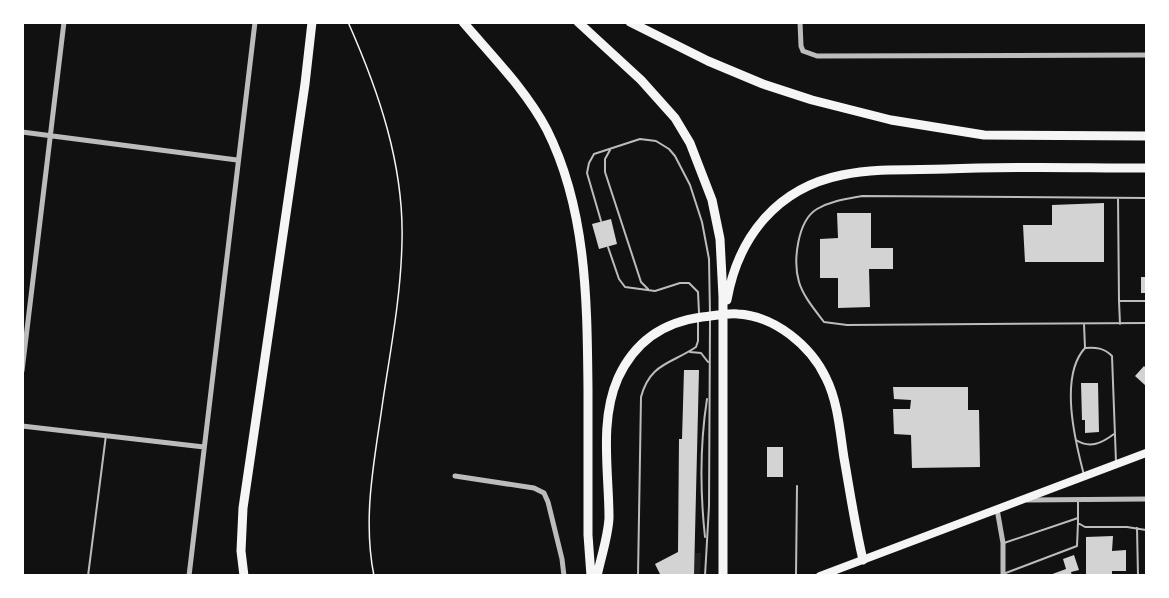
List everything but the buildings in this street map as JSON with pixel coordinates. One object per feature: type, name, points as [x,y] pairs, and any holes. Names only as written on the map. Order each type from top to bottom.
[{"type":"highway","points":[[244,576],[241,551],[243,508],[312,22]]},
{"type":"highway","points":[[463,22],[524,94],[539,117],[554,148],[575,209],[586,284],[588,535],[591,576]]},
{"type":"highway","points":[[578,22],[668,109],[690,143],[712,200],[717,220],[725,297],[723,323],[723,576]]},
{"type":"highway","points":[[630,22],[698,56],[763,84],[832,106],[891,120],[984,135],[1146,136]]},
{"type":"highway","points":[[725,297],[738,260],[754,230],[775,208],[806,188],[840,175],[980,167],[1146,168]]},
{"type":"highway","points":[[597,576],[608,527],[609,411],[619,376],[636,350],[662,329],[683,320],[730,314],[753,316],[776,326],[791,336],[812,355],[827,379],[839,424],[854,522],[864,560]]},
{"type":"main road","points":[[820,576],[1146,453]]},
{"type":"street","points":[[22,371],[64,22]]},
{"type":"street","points":[[189,576],[255,22]]},
{"type":"street","points":[[800,22],[803,51],[826,56],[1146,55]]},
{"type":"street","points":[[22,132],[237,160]]},
{"type":"street","points":[[22,426],[204,447]]},
{"type":"street","points":[[455,476],[528,486],[541,491],[548,502],[564,576]]},
{"type":"street","points":[[1022,500],[1146,499]]},
{"type":"street","points":[[997,509],[1003,543],[1003,575]]},
{"type":"lane","points":[[601,221],[587,169],[594,154],[633,140],[647,140],[662,145],[675,156],[690,185],[702,222],[709,259],[708,506],[705,576]]},
{"type":"lane","points":[[612,148],[605,159],[605,172],[641,282],[651,291]]},
{"type":"lane","points":[[1146,198],[862,196],[836,200],[814,210],[802,228],[795,250],[799,283],[824,322],[847,325],[1146,323]]},
{"type":"lane","points":[[1118,198],[1120,324]]},
{"type":"lane","points":[[608,247],[621,283],[630,289],[661,290],[685,283],[697,289],[699,297],[696,347],[660,365],[649,377],[640,397],[638,576]]},
{"type":"lane","points":[[1119,301],[1146,301]]},
{"type":"lane","points":[[1084,324],[1085,348],[1074,364],[1072,380],[1072,417],[1084,477]]},
{"type":"lane","points":[[1085,348],[1094,347],[1106,350],[1112,356],[1113,434],[1116,465]]},
{"type":"lane","points":[[687,352],[701,353],[709,365]]},
{"type":"lane","points":[[706,543],[702,507],[703,429],[708,394]]},
{"type":"lane","points":[[1076,440],[1089,446],[1104,441],[1113,434]]},
{"type":"lane","points":[[88,576],[106,435]]},
{"type":"lane","points":[[796,486],[796,576]]},
{"type":"lane","points":[[1003,575],[1077,546],[1078,500]]},
{"type":"lane","points":[[1003,543],[1078,518]]},
{"type":"lane","points":[[1078,523],[1085,527],[1146,530]]},
{"type":"lane","points":[[1137,528],[1138,576]]},
{"type":"path","points":[[348,22],[369,68],[390,135],[401,205],[402,239],[398,294],[368,507],[369,551],[374,576]]},
{"type":"shaded area","points":[[695,553],[701,553],[700,575],[694,576]]}]
